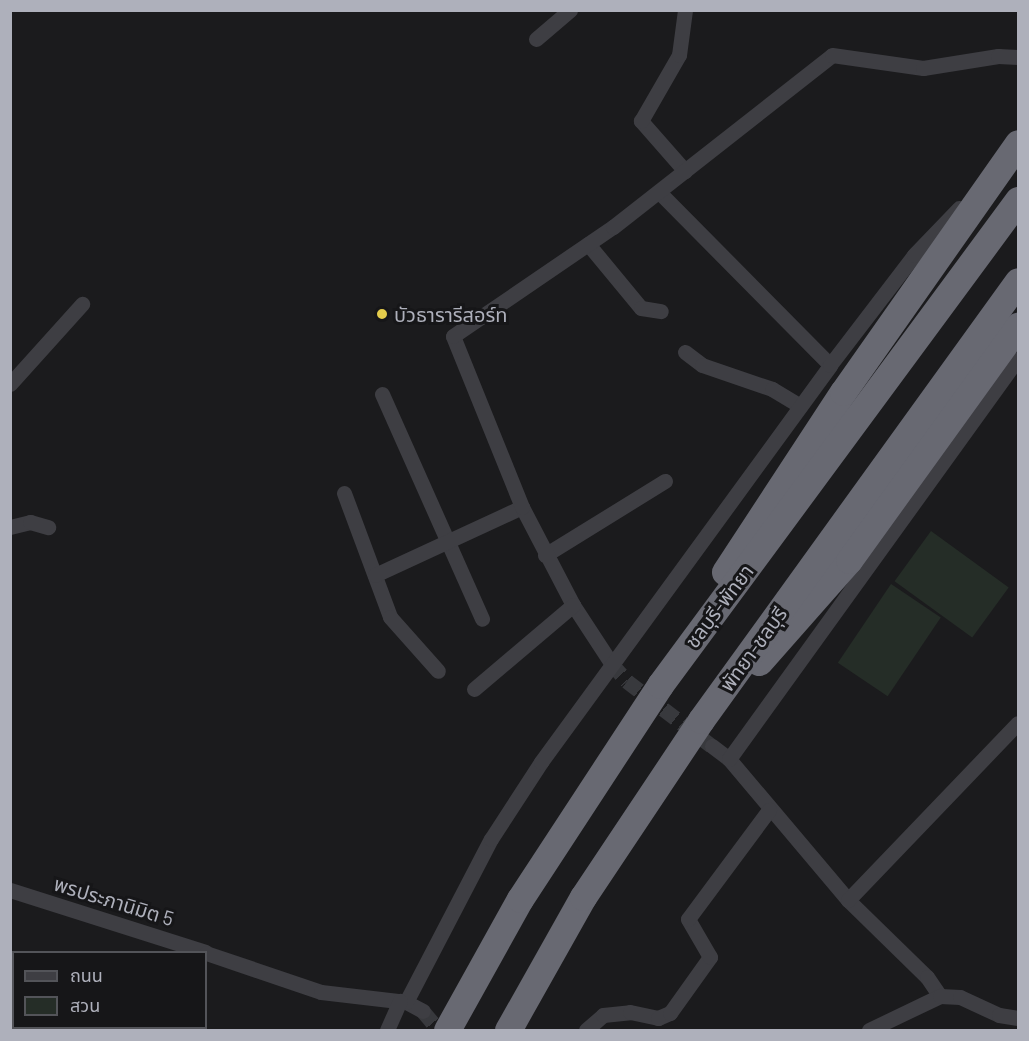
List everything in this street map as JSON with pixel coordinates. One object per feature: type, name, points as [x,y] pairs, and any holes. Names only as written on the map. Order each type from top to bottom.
[{"type":"highway","points":[[660,685],[759,516],[1014,150]]},
{"type":"highway","name":"ชลบุรี-พัทยา","points":[[447,1030],[520,898],[660,685],[1018,200]]},
{"type":"highway","name":"พัทยา-ชลบุรี","points":[[508,1030],[583,897],[701,720],[1018,281]]},
{"type":"highway","points":[[701,720],[783,638],[849,560],[1018,326]]},
{"type":"street","points":[[536,39],[570,10]]},
{"type":"street","points":[[685,10],[679,55],[644,113],[641,126],[685,171]]},
{"type":"street","points":[[611,663],[573,605],[545,555],[522,507],[453,336],[588,244],[659,192],[832,55],[923,68],[998,56],[1018,57]]},
{"type":"street","points":[[387,1030],[491,839],[611,663],[830,365],[914,255],[1014,150]]},
{"type":"street","points":[[659,192],[830,365]]},
{"type":"street","points":[[588,244],[641,308],[661,311]]},
{"type":"street","points":[[10,384],[82,304]]},
{"type":"street","points":[[684,352],[702,365],[772,389],[800,406]]},
{"type":"street","points":[[729,759],[1018,359]]},
{"type":"street","points":[[381,394],[482,619]]},
{"type":"street","points":[[545,555],[665,481]]},
{"type":"street","points":[[344,493],[390,617],[438,671]]},
{"type":"street","points":[[375,575],[448,544],[522,507]]},
{"type":"street","points":[[10,527],[30,522],[48,527]]},
{"type":"street","points":[[474,688],[573,605]]},
{"type":"street","points":[[848,900],[1018,723]]},
{"type":"street","points":[[712,746],[729,759],[769,810],[848,900],[927,977],[940,996]]},
{"type":"street","points":[[586,1030],[603,1015],[630,1012],[658,1018],[670,1013],[710,957],[688,919],[769,810]]},
{"type":"street","name":"พรประภานิมิต 5","points":[[10,890],[199,951]]},
{"type":"street","name":"พรประภานิมิต 5","points":[[207,954],[321,992],[403,1002],[423,1011]]},
{"type":"street","points":[[869,1030],[940,996],[960,998],[999,1015],[1018,1018]]},
{"type":"green space","points":[[931,531],[1009,587],[972,638],[895,581]]},
{"type":"green space","points":[[891,584],[941,618],[888,696],[838,663]]},
{"type":"tunnel","points":[[611,663],[627,681],[712,746]]},
{"type":"tunnel","points":[[423,1011],[439,1030]]},
{"type":"place","name":"บัวธารารีสอร์ท","points":[[382,314]]}]
